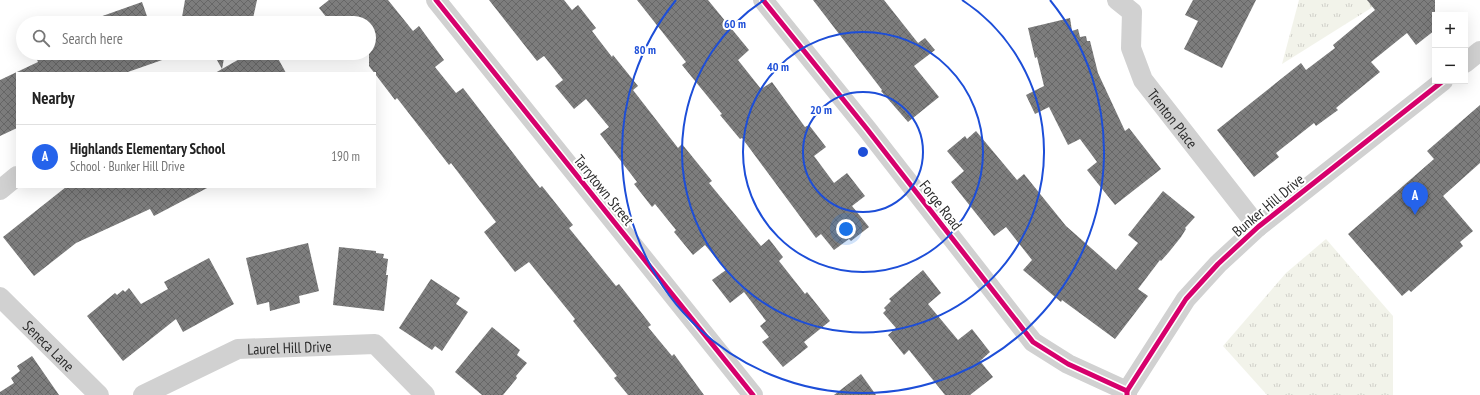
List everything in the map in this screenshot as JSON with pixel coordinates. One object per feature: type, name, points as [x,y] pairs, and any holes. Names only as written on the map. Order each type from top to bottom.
[{"type":"street","name":"Tarrytown Street","points":[[436,0],[753,395]]},
{"type":"street","name":"Forge Road","points":[[763,0],[862,123],[1033,342],[1068,364],[1127,393]]},
{"type":"street","name":"Trenton Place","points":[[1130,4],[1131,48],[1143,80],[1258,227]]},
{"type":"street","points":[[1468,61],[1480,51]]},
{"type":"street","name":"Bunker Hill Drive","points":[[1127,393],[1186,299],[1218,264],[1258,227],[1438,84]]},
{"type":"street","points":[[0,190],[16,177]]},
{"type":"street","name":"Seneca Lane","points":[[0,297],[99,395]]},
{"type":"street","name":"Laurel Hill Drive","points":[[143,395],[238,349],[375,344],[425,395]]},
{"type":"green space","points":[[1299,0],[1384,0],[1282,64]]},
{"type":"green space","points":[[1326,239],[1393,316],[1393,395],[1267,395],[1223,346],[1286,273]]},
{"type":"building","points":[[185,0],[257,0],[254,16],[182,16]]},
{"type":"building","points":[[329,0],[388,0],[413,31],[419,26],[444,60],[435,67],[456,93],[463,88],[540,188],[542,186],[573,225],[569,228],[616,286],[619,284],[651,325],[648,327],[672,356],[674,354],[704,395],[628,395],[614,378],[617,376],[573,321],[575,319],[529,262],[515,272],[484,232],[496,222],[451,163],[449,165],[397,98],[395,100],[376,75],[376,72],[374,72],[369,66],[369,60],[376,60],[376,16],[325,16],[319,8]]},
{"type":"building","points":[[489,0],[564,0],[572,10],[578,5],[596,28],[592,31],[612,57],[613,55],[638,86],[633,90],[678,148],[682,144],[712,181],[709,183],[761,246],[769,239],[783,257],[779,261],[805,294],[807,292],[830,321],[804,342],[808,347],[783,367],[762,342],[769,337],[760,326],[766,321],[744,292],[730,303],[712,280],[726,270],[705,245],[693,255],[674,232],[676,230],[655,204],[652,207],[634,184],[637,182],[600,134],[609,127],[586,99],[574,109],[555,86],[563,80],[544,56],[537,61]]},
{"type":"building","points":[[637,0],[708,0],[749,50],[738,60],[761,89],[772,82],[805,127],[809,125],[826,147],[814,156],[834,183],[847,173],[865,196],[852,206],[869,227],[851,241],[849,239],[834,250],[821,234],[816,238],[742,138],[740,139],[720,115],[722,114],[682,65],[686,62]]},
{"type":"building","points":[[813,0],[884,0],[918,43],[925,38],[935,50],[914,66],[939,97],[908,122],[881,91],[882,90]]},
{"type":"building","points":[[1193,0],[1256,0],[1222,68],[1184,49],[1198,21],[1185,15]]},
{"type":"building","points":[[1367,0],[1435,0],[1435,12],[1432,12],[1432,32],[1416,45],[1407,33],[1371,62],[1380,72],[1336,108],[1338,110],[1316,126],[1314,123],[1276,153],[1279,157],[1254,177],[1217,130],[1301,63],[1306,70],[1335,48],[1333,45],[1375,10]]},
{"type":"building","points":[[142,2],[147,16],[102,16]]},
{"type":"building","points":[[1070,18],[1072,31],[1078,29],[1080,37],[1086,36],[1087,41],[1090,41],[1098,73],[1125,131],[1129,128],[1161,169],[1115,205],[1087,170],[1097,162],[1080,139],[1068,145],[1049,107],[1035,114],[1026,95],[1044,86],[1037,57],[1035,58],[1028,28]]},
{"type":"building","points":[[37,60],[162,60],[128,72],[17,72],[38,62]]},
{"type":"building","points":[[217,60],[224,60],[222,69]]},
{"type":"building","points":[[238,60],[279,60],[285,72],[217,72]]},
{"type":"building","points":[[16,72],[16,128],[0,136],[0,80]]},
{"type":"building","points":[[1480,105],[1480,163],[1443,196],[1473,231],[1460,242],[1463,246],[1411,292],[1409,290],[1402,296],[1348,234],[1434,159],[1427,151]]},
{"type":"building","points":[[976,131],[1017,180],[1024,174],[1066,226],[1116,270],[1138,243],[1128,235],[1163,191],[1195,217],[1185,228],[1186,229],[1181,237],[1161,261],[1160,260],[1138,289],[1148,296],[1115,339],[1062,300],[1061,302],[1023,270],[1032,260],[1006,227],[994,236],[951,182],[964,171],[947,151],[965,136],[967,139]]},
{"type":"building","points":[[65,188],[207,188],[154,216],[150,209],[76,243],[34,276],[3,237]]},
{"type":"building","points":[[308,243],[319,291],[299,296],[300,303],[270,311],[269,302],[257,305],[246,258]]},
{"type":"building","points":[[339,247],[376,251],[376,253],[384,254],[383,258],[388,259],[386,275],[388,275],[384,311],[333,305]]},
{"type":"building","points":[[209,258],[234,304],[183,332],[176,319],[123,361],[87,316],[115,293],[117,295],[123,290],[125,292],[129,288],[141,304],[168,289],[164,282]]},
{"type":"building","points":[[923,270],[941,293],[928,304],[958,340],[972,329],[990,352],[980,361],[993,377],[970,395],[945,395],[909,350],[904,355],[888,335],[896,328],[883,313],[886,310],[884,308],[891,301],[889,299]]},
{"type":"building","points":[[431,279],[460,298],[456,304],[468,312],[442,351],[435,346],[432,350],[399,328]]},
{"type":"building","points":[[492,327],[520,350],[517,355],[527,363],[503,395],[482,395],[455,372]]},
{"type":"building","points":[[32,356],[59,395],[0,395],[0,392],[14,383],[11,378],[20,371],[17,366]]},
{"type":"building","points":[[861,374],[876,395],[834,395]]},
{"type":"cycle path","points":[[436,0],[753,395]]},
{"type":"cycle path","points":[[763,0],[867,129],[1033,342],[1068,364],[1127,391]]},
{"type":"cycle path","points":[[1127,395],[1127,391],[1186,299],[1218,264],[1258,227],[1439,84]]},
{"type":"place","name":"Highlands Elementary School","points":[[1415,215]]}]
